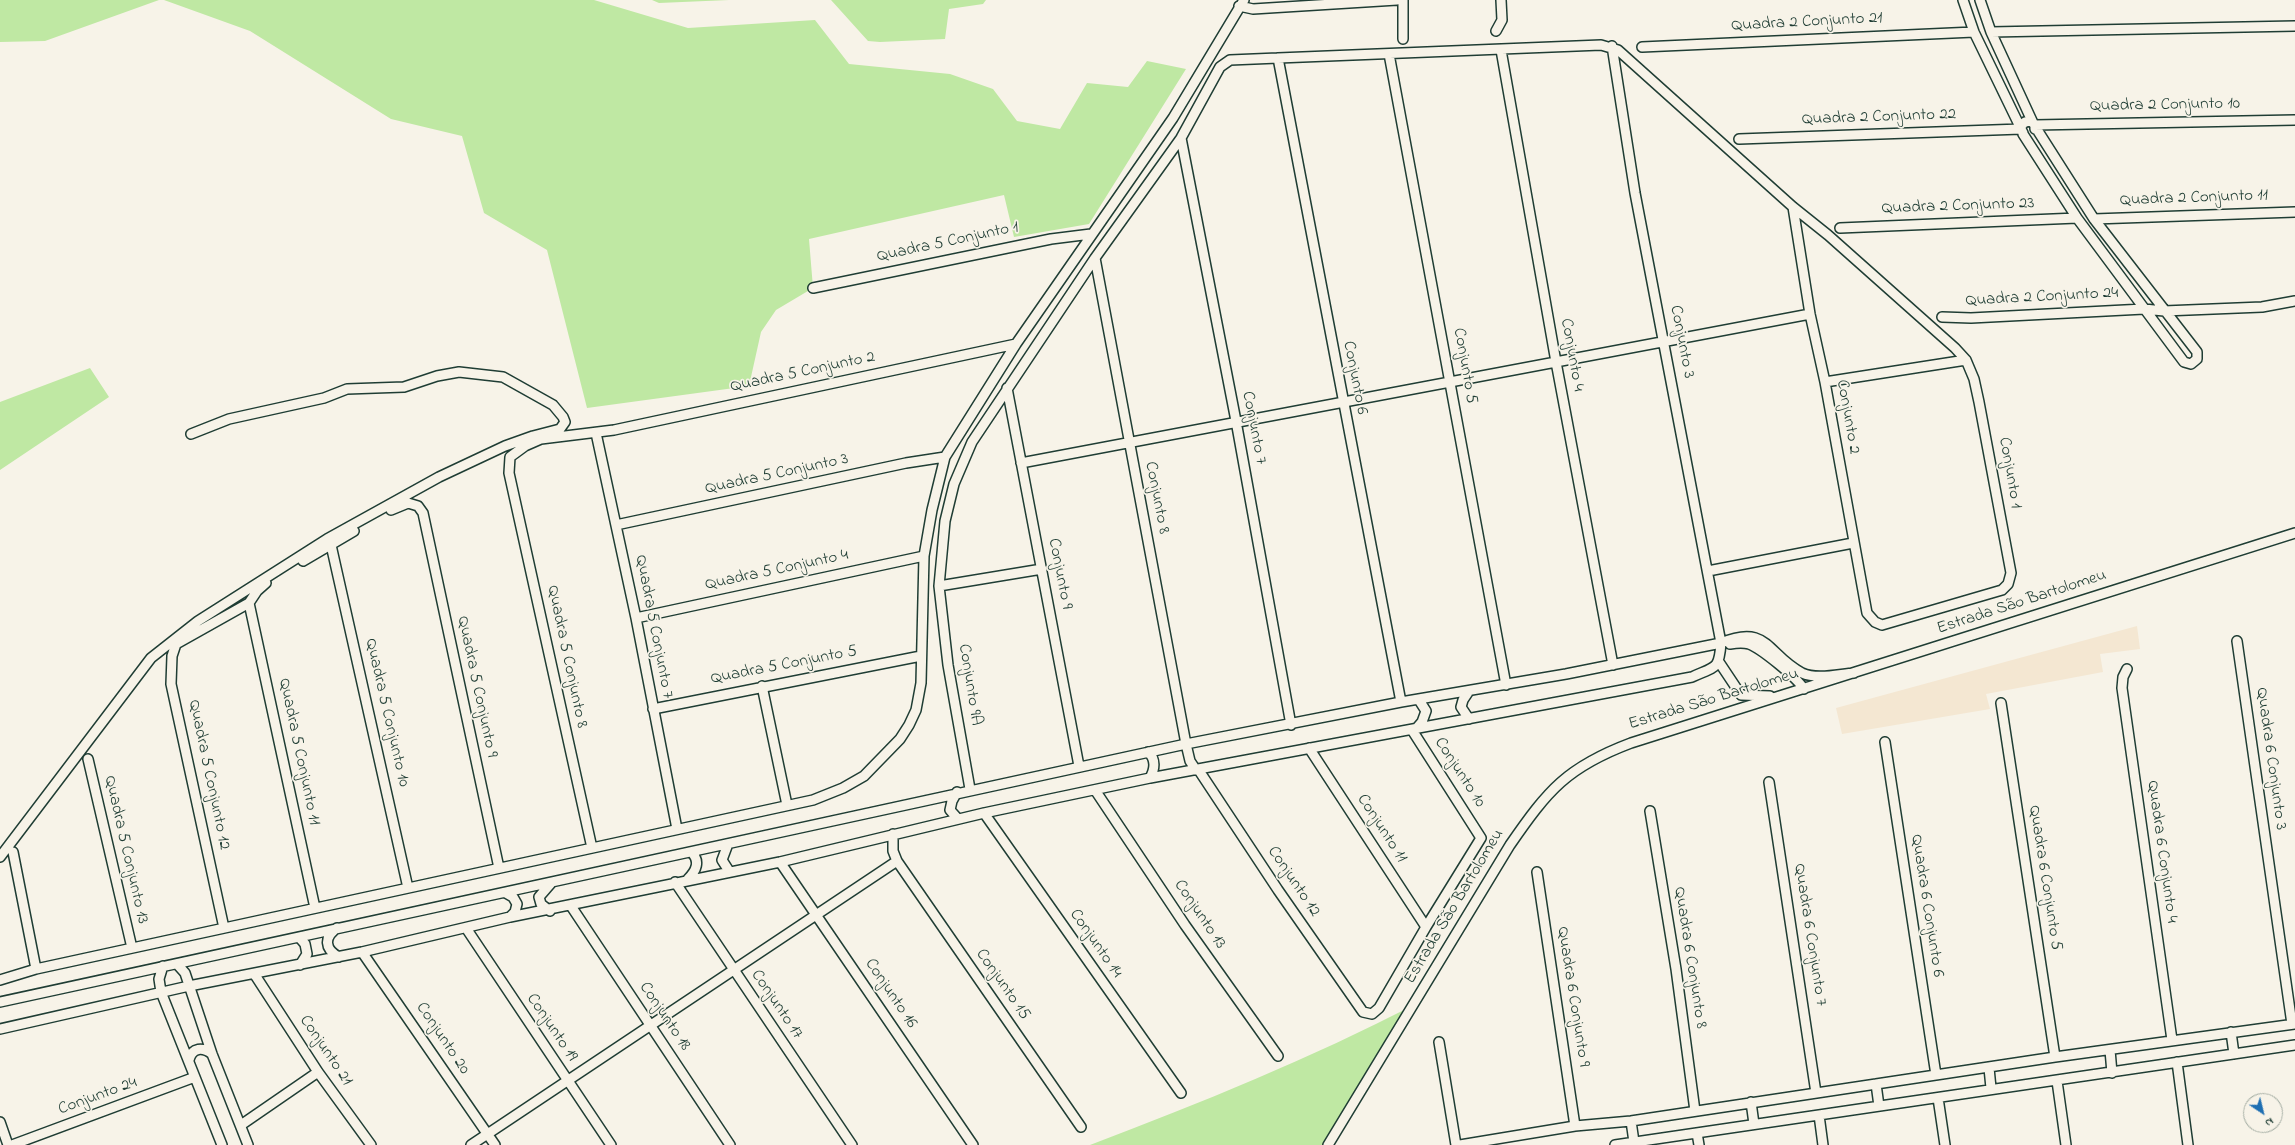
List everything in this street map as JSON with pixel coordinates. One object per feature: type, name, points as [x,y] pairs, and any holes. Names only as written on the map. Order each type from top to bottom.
[{"type":"street","points":[[0,980],[36,969],[813,800],[843,788],[864,776],[900,739],[916,710],[921,683],[924,556],[932,510],[945,457],[1016,344],[1173,118],[1242,3],[1253,9],[1397,0]]},
{"type":"street","points":[[1403,0],[1403,39]]},
{"type":"street","points":[[1496,31],[1502,20],[1501,0]]},
{"type":"street","points":[[1963,0],[1974,32],[2021,130],[2077,218],[2184,362],[2191,364],[2197,359],[2197,352],[2164,312],[2094,219],[2034,125],[1991,32],[1980,0]]},
{"type":"street","points":[[1991,32],[2295,26]]},
{"type":"street","name":"Quadra 2 Conjunto 21","points":[[1642,47],[1974,32]]},
{"type":"street","points":[[1278,58],[1601,45],[1612,46],[1793,207],[1921,316],[1966,360]]},
{"type":"street","name":"Conjunto 3","points":[[1612,46],[1635,193],[1721,643],[1718,664]]},
{"type":"street","name":"Conjunto 4","points":[[1501,50],[1556,362],[1613,664]]},
{"type":"street","name":"Conjunto 5","points":[[1389,54],[1506,685]]},
{"type":"street","name":"Conjunto 9A","points":[[970,789],[948,665],[939,586],[945,521],[954,484],[972,442],[1095,258],[1180,138],[1216,73],[1225,62],[1245,58],[1278,58]]},
{"type":"street","name":"Conjunto 6","points":[[1278,58],[1342,402],[1401,702]]},
{"type":"street","name":"Quadra 2 Conjunto 10","points":[[2021,130],[2025,122],[2034,125],[2295,120]]},
{"type":"street","name":"Quadra 2 Conjunto 22","points":[[1739,139],[2021,130]]},
{"type":"street","name":"Conjunto 7","points":[[1180,138],[1236,422],[1291,725]]},
{"type":"street","name":"Conjunto 2","points":[[1793,207],[1810,314],[1825,382],[1867,614],[1875,622],[1882,624]]},
{"type":"street","name":"Quadra 2 Conjunto 11","points":[[2094,219],[2295,212]]},
{"type":"street","name":"Quadra 2 Conjunto 23","points":[[1840,228],[2077,218]]},
{"type":"street","name":"Quadra 5 Conjunto 1","points":[[813,288],[1051,239],[1091,234]]},
{"type":"street","name":"Conjunto 8","points":[[1095,258],[1186,744],[1190,761],[1197,769]]},
{"type":"street","name":"Quadra 2 Conjunto 24","points":[[1942,317],[1971,318],[2144,309],[2164,312],[2262,307],[2295,301]]},
{"type":"street","points":[[1021,463],[1810,314]]},
{"type":"street","name":"Quadra 5 Conjunto 2","points":[[509,473],[510,457],[525,446],[541,440],[596,433],[1016,344]]},
{"type":"street","points":[[1825,382],[1966,360]]},
{"type":"street","name":"Conjunto 1","points":[[1882,624],[2002,590],[2008,584],[2011,573],[1979,402],[1974,379],[1966,360]]},
{"type":"street","points":[[0,857],[151,658],[192,625],[327,539],[439,477],[505,446],[533,436],[560,429],[565,422],[563,417],[553,406],[503,377],[459,372],[437,376],[404,387],[347,389],[324,398],[229,419],[191,434]]},
{"type":"street","name":"Conjunto 9","points":[[1007,388],[1079,766]]},
{"type":"street","name":"Quadra 5 Conjunto 7","points":[[596,433],[636,618],[677,829]]},
{"type":"street","name":"Quadra 5 Conjunto 3","points":[[616,525],[906,463],[945,457]]},
{"type":"street","name":"Quadra 5 Conjunto 8","points":[[509,473],[592,848]]},
{"type":"street","name":"Quadra 5 Conjunto 9","points":[[331,546],[405,504],[418,506],[423,513],[499,868]]},
{"type":"street","name":"Estrada São Bartolomeu","points":[[1328,1145],[1510,845],[1549,792],[1580,767],[1611,750],[2295,533]]},
{"type":"street","points":[[1708,572],[1853,543]]},
{"type":"street","points":[[249,603],[262,586],[331,546]]},
{"type":"street","name":"Quadra 5 Conjunto 10","points":[[331,546],[408,888]]},
{"type":"street","name":"Quadra 5 Conjunto 4","points":[[636,618],[924,556]]},
{"type":"street","points":[[939,586],[1042,569]]},
{"type":"street","name":"Quadra 5 Conjunto 12","points":[[224,928],[171,684],[174,648],[180,640],[206,629],[227,614],[249,603]]},
{"type":"street","name":"Quadra 5 Conjunto 11","points":[[249,603],[315,908]]},
{"type":"street","points":[[1721,643],[1733,638],[1752,635],[1759,638],[1802,673],[1814,676],[1854,673]]},
{"type":"street","name":"Quadra 6 Conjunto 3","points":[[2237,641],[2293,1024]]},
{"type":"street","points":[[0,1002],[337,928],[506,893],[1079,766],[1401,702],[1469,692],[1721,643],[1742,643],[1754,646],[1796,678],[1804,688]]},
{"type":"street","name":"Quadra 5 Conjunto 5","points":[[653,709],[762,686],[921,656]]},
{"type":"street","points":[[1718,664],[1741,695],[1781,696]]},
{"type":"street","points":[[1718,664],[1742,708]]},
{"type":"street","points":[[0,1029],[189,986],[254,975],[362,952],[510,917],[550,911],[688,879],[780,862],[984,812],[1150,778],[1692,676],[1718,664]]},
{"type":"street","name":"Quadra 6 Conjunto 4","points":[[2127,669],[2122,688],[2172,1040]]},
{"type":"street","points":[[762,686],[787,806]]},
{"type":"street","points":[[1469,692],[1463,700],[1461,707],[1469,719]]},
{"type":"street","points":[[1414,729],[1422,722],[1426,711],[1419,700]]},
{"type":"street","name":"Quadra 6 Conjunto 5","points":[[2002,703],[2055,1057]]},
{"type":"street","name":"Conjunto 10","points":[[1414,729],[1481,838],[1479,844],[1426,927]]},
{"type":"street","name":"Quadra 6 Conjunto 6","points":[[1885,742],[1936,1076]]},
{"type":"street","name":"Conjunto 11","points":[[1309,748],[1426,927]]},
{"type":"street","points":[[1148,752],[1154,763],[1153,772],[1150,778]]},
{"type":"street","name":"Quadra 5 Conjunto 13","points":[[88,759],[132,948]]},
{"type":"street","name":"Conjunto 12","points":[[1197,769],[1278,890],[1363,1012],[1372,1014],[1379,1008],[1426,927]]},
{"type":"street","name":"Quadra 6 Conjunto 7","points":[[1769,782],[1816,1093]]},
{"type":"street","name":"Conjunto 13","points":[[1095,790],[1186,925],[1278,1056]]},
{"type":"street","points":[[957,792],[952,800],[950,810],[958,819]]},
{"type":"street","name":"Quadra 6 Conjunto 8","points":[[1650,811],[1676,969],[1695,1111]]},
{"type":"street","name":"Conjunto 14","points":[[984,812],[1181,1093]]},
{"type":"street","points":[[471,1145],[567,1080],[817,916],[897,861],[893,851],[893,834]]},
{"type":"street","points":[[728,844],[722,860],[729,871]]},
{"type":"street","points":[[13,852],[36,969]]},
{"type":"street","points":[[688,879],[696,870],[697,864],[695,856],[691,852]]},
{"type":"street","name":"Conjunto 15","points":[[897,861],[1081,1127]]},
{"type":"street","name":"Conjunto 16","points":[[780,862],[973,1145]]},
{"type":"street","name":"Quadra 6 Conjunto 9","points":[[1537,872],[1575,1126]]},
{"type":"street","points":[[550,911],[541,904],[539,897],[552,882]]},
{"type":"street","name":"Conjunto 17","points":[[675,882],[852,1145]]},
{"type":"street","points":[[506,893],[513,897],[517,904],[515,912],[510,917]]},
{"type":"street","name":"Conjunto 18","points":[[571,906],[730,1145]]},
{"type":"street","points":[[337,928],[328,938],[327,943],[331,952],[339,957]]},
{"type":"street","name":"Conjunto 19","points":[[466,928],[611,1145]]},
{"type":"street","points":[[299,937],[305,944],[307,954],[300,965]]},
{"type":"street","name":"Conjunto 20","points":[[362,952],[495,1145]]},
{"type":"street","points":[[177,964],[185,973],[212,1054],[248,1145]]},
{"type":"street","points":[[163,966],[158,979],[161,992],[222,1145]]},
{"type":"street","name":"Conjunto 21","points":[[254,975],[318,1072],[371,1145]]},
{"type":"street","points":[[1460,1145],[1515,1141],[1575,1126],[1631,1121],[2055,1057],[2293,1024]]},
{"type":"street","points":[[2232,1032],[2234,1054]]},
{"type":"street","points":[[1439,1042],[1456,1145]]},
{"type":"street","points":[[1615,1145],[1938,1098],[1992,1088],[2057,1081],[2295,1045]]},
{"type":"street","points":[[189,1060],[192,1053],[198,1049],[205,1049],[212,1054]]},
{"type":"street","points":[[2110,1050],[2112,1072]]},
{"type":"street","points":[[2177,1062],[2188,1145]]},
{"type":"street","points":[[1989,1068],[1992,1088]]},
{"type":"street","points":[[241,1125],[318,1072]]},
{"type":"street","name":"Conjunto 24","points":[[12,1145],[195,1077]]},
{"type":"street","points":[[2057,1081],[2066,1145]]},
{"type":"street","points":[[1876,1084],[1879,1106]]},
{"type":"street","points":[[1938,1098],[1945,1145]]},
{"type":"street","points":[[1751,1102],[1754,1124]]},
{"type":"street","points":[[1819,1115],[1823,1145]]},
{"type":"street","points":[[1631,1121],[1634,1142]]},
{"type":"street","points":[[0,1122],[8,1145]]},
{"type":"street","points":[[1697,1133],[1699,1145]]},
{"type":"shaded area","points":[[2137,626],[2140,649],[2100,654],[2103,672],[1986,694],[1990,709],[1842,734],[1836,708]]},
{"type":"green space","points":[[0,0],[159,0],[45,41],[0,42]]},
{"type":"green space","points":[[164,0],[594,0],[688,28],[815,20],[849,64],[950,74],[993,89],[1017,121],[1060,129],[1087,83],[1128,87],[1147,61],[1186,69],[1089,224],[1014,237],[1004,195],[809,239],[813,288],[776,310],[761,332],[749,386],[587,408],[547,250],[484,213],[462,136],[391,119],[250,31]]},
{"type":"green space","points":[[652,0],[729,0],[659,3]]},
{"type":"green space","points":[[831,0],[986,0],[983,4],[949,9],[945,39],[880,42],[868,41]]},
{"type":"green space","points":[[90,368],[109,397],[0,470],[0,402]]},
{"type":"green space","points":[[1416,1004],[1329,1145],[1090,1145],[1255,1079],[1336,1043]]}]
